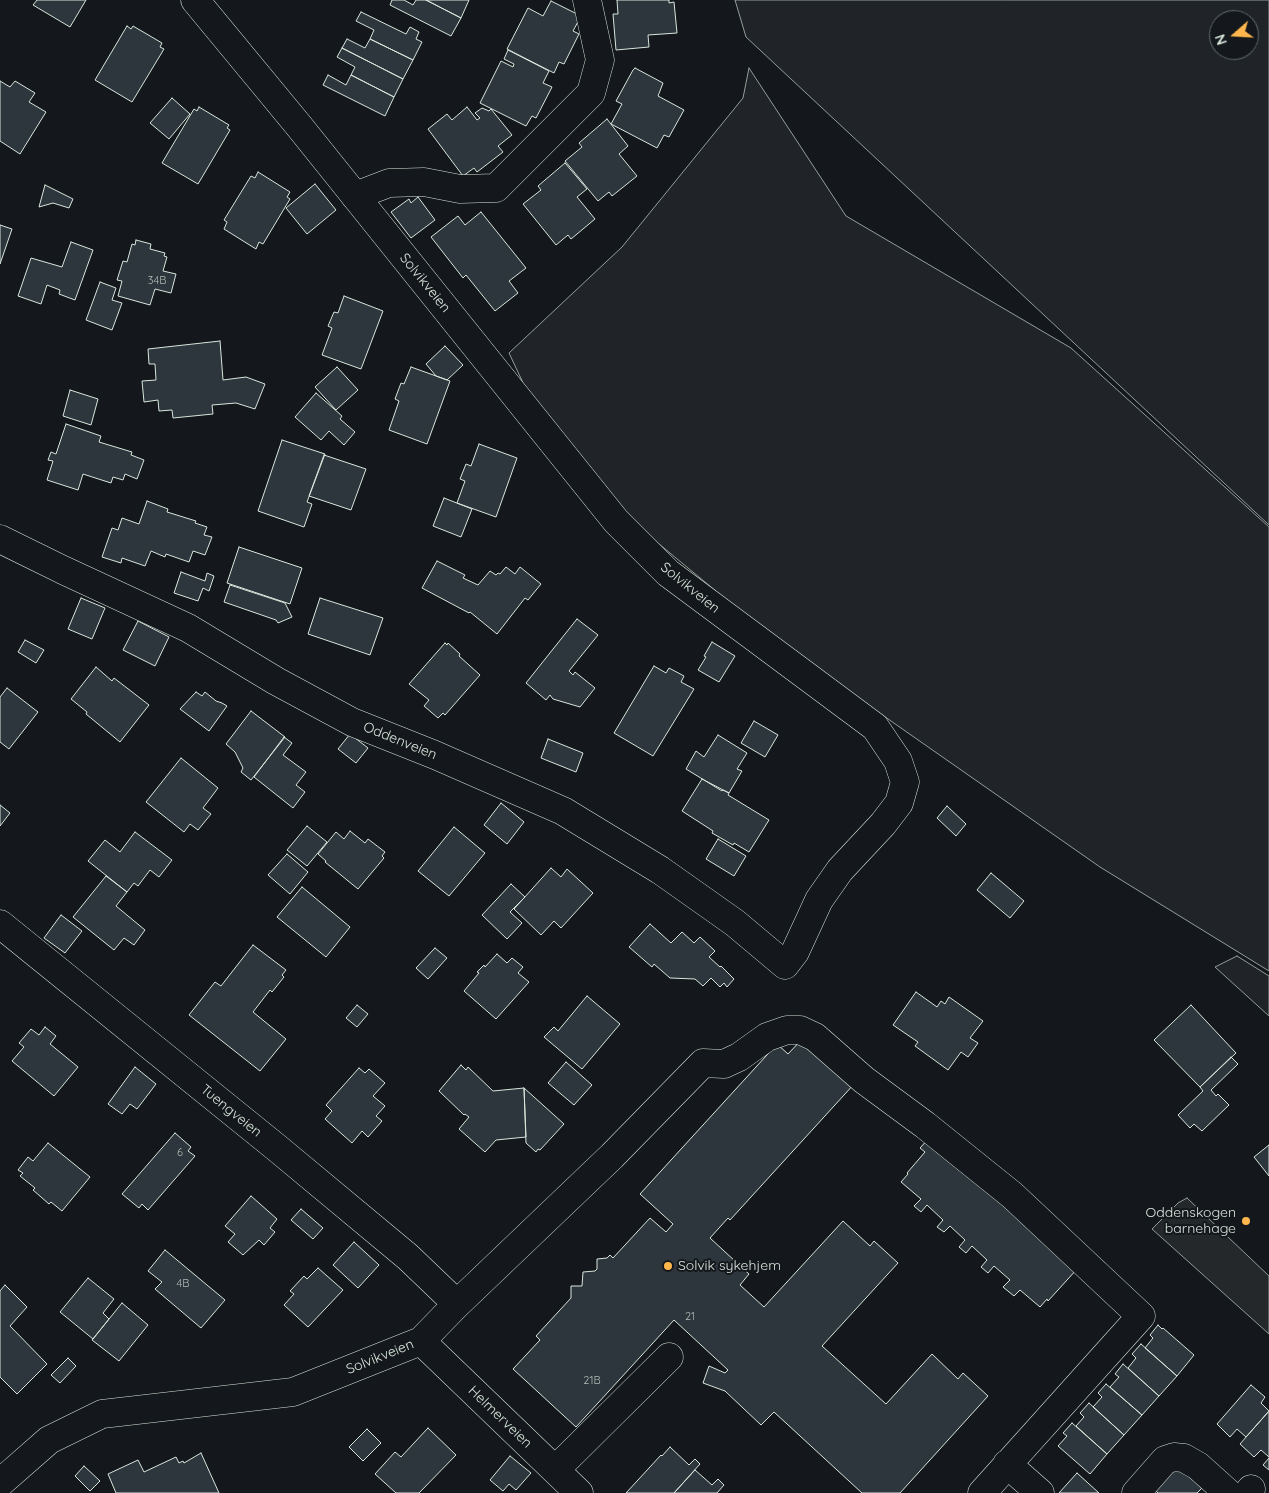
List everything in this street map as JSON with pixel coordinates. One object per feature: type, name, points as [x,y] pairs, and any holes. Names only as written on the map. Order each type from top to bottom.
[{"type":"street","name":"Solvikveien","points":[[195,0],[616,521],[668,574],[875,727],[898,761],[905,782],[899,803],[883,824],[835,877],[819,900],[795,952],[785,965]]},
{"type":"street","points":[[355,196],[389,183],[424,182],[460,189],[496,188],[591,93],[600,60],[587,0]]},
{"type":"street","name":"Oddenveien","points":[[0,538],[63,570],[188,628],[352,722],[435,755],[563,811],[660,870],[736,923],[785,965]]},
{"type":"street","name":"Tuengveien","points":[[0,924],[285,1154],[408,1258],[457,1304]]},
{"type":"street","name":"Solvikveien","points":[[0,1483],[49,1440],[102,1414],[293,1392],[421,1341],[457,1304],[612,1156],[703,1063],[724,1064],[739,1057],[767,1037],[787,1030],[800,1030],[815,1036],[864,1080],[925,1125],[1012,1196],[1141,1316],[1007,1464]]},
{"type":"street","name":"Helmerveien","points":[[421,1341],[579,1493]]},
{"type":"street","points":[[556,1469],[669,1358]]},
{"type":"street","points":[[1136,1493],[1165,1460],[1174,1457],[1184,1458],[1242,1492]]},
{"type":"street","points":[[982,1493],[1007,1464],[1040,1493]]},
{"type":"shaded area","points":[[735,0],[1269,0],[1269,525],[746,37]]},
{"type":"shaded area","points":[[749,68],[846,216],[1071,348],[1269,527],[1269,971],[1100,867],[775,640],[618,510],[525,387],[509,353],[622,247],[743,98]]},
{"type":"shaded area","points":[[1237,956],[1269,976],[1269,1016],[1215,967]]},
{"type":"shaded area","points":[[1187,1198],[1269,1276],[1269,1334],[1152,1229],[1178,1203]]},
{"type":"building","points":[[37,0],[86,0],[70,27],[33,5]]},
{"type":"building","points":[[392,0],[404,0],[413,5],[416,0],[426,0],[461,18],[451,36],[390,5]]},
{"type":"building","points":[[426,0],[469,0],[461,18]]},
{"type":"building","points":[[617,0],[669,0],[669,3],[674,2],[677,33],[648,35],[649,47],[616,50],[613,14],[618,14]]},
{"type":"building","points":[[551,1],[581,16],[573,31],[579,34],[564,64],[559,62],[554,73],[507,49],[528,8],[543,16]]},
{"type":"building","points":[[361,12],[406,34],[410,27],[419,32],[416,39],[422,42],[413,60],[370,39],[374,30],[356,21]]},
{"type":"building","points":[[127,26],[131,29],[133,26],[162,43],[160,47],[164,49],[132,102],[95,80]]},
{"type":"building","points":[[347,39],[365,48],[370,39],[413,60],[403,79],[342,48]]},
{"type":"building","points":[[342,48],[403,79],[394,97],[351,75],[355,67],[337,57]]},
{"type":"building","points":[[508,50],[549,71],[543,83],[552,87],[536,118],[532,116],[526,126],[480,103],[501,61],[513,67],[514,64],[504,59]]},
{"type":"building","points":[[635,68],[663,83],[658,96],[684,110],[669,137],[664,135],[657,148],[611,124],[622,104],[616,101]]},
{"type":"building","points":[[328,75],[346,85],[351,75],[394,97],[385,116],[323,85]]},
{"type":"building","points":[[0,81],[10,87],[15,81],[35,93],[29,102],[46,112],[20,154],[0,141]]},
{"type":"building","points":[[172,98],[190,114],[169,139],[150,123]]},
{"type":"building","points":[[199,107],[229,125],[227,128],[230,130],[198,184],[162,163],[194,109],[197,111]]},
{"type":"building","points":[[467,107],[477,120],[480,118],[475,113],[482,108],[489,111],[491,109],[512,135],[498,146],[503,152],[477,172],[474,168],[463,176],[428,129],[447,114],[452,120]]},
{"type":"building","points":[[607,119],[628,146],[619,154],[637,176],[612,196],[609,192],[598,201],[565,161],[582,147],[579,143]]},
{"type":"building","points":[[565,163],[587,189],[577,197],[595,219],[571,239],[568,235],[556,245],[523,204],[541,190],[538,186]]},
{"type":"building","points":[[258,172],[290,192],[287,197],[290,199],[263,244],[259,242],[256,249],[224,229],[227,222],[224,220],[251,176],[255,178]]},
{"type":"building","points":[[315,184],[336,210],[307,234],[286,208]]},
{"type":"building","points":[[45,185],[73,199],[69,208],[53,203],[39,207]]},
{"type":"building","points":[[418,197],[435,220],[411,238],[391,212],[409,199],[411,203]]},
{"type":"building","points":[[481,212],[526,268],[509,281],[518,293],[495,311],[466,275],[463,278],[431,237],[458,216],[465,225]]},
{"type":"building","points":[[0,225],[12,229],[0,264]]},
{"type":"building","points":[[136,240],[151,244],[150,249],[165,253],[164,256],[167,257],[163,271],[176,274],[171,293],[155,289],[150,305],[118,296],[122,281],[117,280],[123,261],[127,262],[132,244],[135,245]]},
{"type":"building","points":[[71,242],[93,250],[75,300],[59,294],[60,290],[47,285],[41,304],[18,296],[31,258],[62,267]]},
{"type":"building","points":[[100,282],[116,288],[112,300],[122,303],[112,330],[86,320]]},
{"type":"building","points":[[344,296],[383,311],[361,369],[322,355],[332,328],[328,326],[334,312],[338,313]]},
{"type":"building","points":[[220,341],[223,380],[246,377],[265,384],[255,409],[236,403],[212,405],[213,414],[173,418],[172,410],[159,411],[158,400],[144,402],[142,381],[156,380],[155,364],[149,364],[148,349]]},
{"type":"building","points":[[445,346],[463,365],[447,380],[436,376],[426,364]]},
{"type":"building","points":[[337,367],[358,390],[336,410],[315,387]]},
{"type":"building","points":[[411,367],[450,381],[427,444],[389,430],[399,401],[395,399],[401,383],[404,384]]},
{"type":"building","points":[[70,390],[98,399],[91,425],[63,416]]},
{"type":"building","points":[[316,393],[342,416],[340,419],[355,432],[344,445],[329,431],[321,440],[295,417]]},
{"type":"building","points":[[66,424],[101,436],[99,442],[132,452],[131,455],[144,460],[137,479],[125,474],[123,480],[113,477],[111,483],[83,474],[78,490],[47,480],[53,461],[48,460],[51,452],[56,454]]},
{"type":"building","points":[[282,440],[325,454],[307,502],[312,504],[304,527],[258,511]]},
{"type":"building","points":[[479,444],[517,458],[496,517],[457,503],[465,481],[460,479],[466,464],[471,466]]},
{"type":"building","points":[[324,455],[366,469],[351,510],[309,496]]},
{"type":"building","points":[[444,498],[472,509],[461,537],[433,526]]},
{"type":"building","points":[[147,501],[168,509],[167,512],[196,521],[195,523],[207,527],[204,535],[212,537],[205,555],[193,551],[189,562],[166,554],[165,557],[151,551],[145,566],[122,558],[121,563],[102,557],[112,528],[118,530],[122,518],[139,524]]},
{"type":"building","points":[[239,547],[302,568],[290,604],[227,583]]},
{"type":"building","points":[[437,561],[465,575],[463,578],[478,585],[490,571],[496,575],[500,574],[506,567],[515,574],[520,567],[541,584],[528,600],[525,598],[497,634],[470,612],[422,588]]},
{"type":"building","points":[[181,572],[205,581],[207,573],[214,576],[209,591],[203,588],[198,601],[174,593]]},
{"type":"building","points":[[230,585],[285,603],[292,617],[278,623],[276,620],[224,602]]},
{"type":"building","points":[[81,598],[105,608],[92,639],[68,629]]},
{"type":"building","points":[[320,598],[383,618],[370,655],[308,634]]},
{"type":"building","points":[[577,619],[598,635],[569,671],[573,675],[575,672],[595,688],[580,707],[553,699],[550,695],[546,700],[526,683]]},
{"type":"building","points":[[138,621],[169,637],[155,666],[123,650]]},
{"type":"building","points":[[25,640],[44,650],[36,663],[18,652]]},
{"type":"building","points":[[712,642],[735,656],[719,682],[698,670]]},
{"type":"building","points":[[445,643],[447,645],[448,643],[480,675],[445,715],[443,713],[438,718],[424,706],[429,700],[409,684]]},
{"type":"building","points":[[654,666],[666,673],[669,668],[684,676],[681,682],[694,689],[653,756],[614,733]]},
{"type":"building","points":[[96,667],[112,681],[114,678],[149,705],[120,742],[71,699]]},
{"type":"building","points":[[7,688],[38,712],[9,749],[0,742],[0,697]]},
{"type":"building","points":[[196,692],[202,696],[205,692],[216,701],[227,706],[209,731],[180,709]]},
{"type":"building","points":[[251,711],[285,737],[251,780],[241,772],[243,768],[235,752],[226,744]]},
{"type":"building","points":[[754,721],[778,735],[765,757],[741,743]]},
{"type":"building","points":[[350,734],[368,748],[356,763],[338,749]]},
{"type":"building","points":[[718,735],[747,753],[737,769],[742,771],[729,793],[722,791],[686,769],[696,751],[704,757]]},
{"type":"building","points":[[284,737],[292,743],[283,755],[306,772],[296,785],[305,792],[293,808],[254,777]]},
{"type":"building","points":[[548,739],[583,753],[576,772],[541,758]]},
{"type":"building","points":[[181,758],[218,788],[203,808],[211,814],[198,830],[190,824],[184,832],[146,802]]},
{"type":"building","points":[[702,779],[729,793],[728,795],[769,820],[749,852],[712,833],[713,831],[682,811]]},
{"type":"building","points":[[501,803],[524,822],[507,844],[484,825]]},
{"type":"building","points":[[0,805],[10,813],[0,826]]},
{"type":"building","points":[[947,806],[966,824],[956,836],[937,818]]},
{"type":"building","points":[[307,826],[327,842],[307,866],[287,850]]},
{"type":"building","points":[[454,827],[485,853],[449,896],[418,871]]},
{"type":"building","points":[[350,831],[365,843],[368,839],[385,852],[382,856],[384,858],[358,889],[318,854],[336,832],[344,839]]},
{"type":"building","points":[[135,832],[172,860],[159,877],[150,870],[138,886],[134,883],[127,892],[88,861],[105,840],[120,852]]},
{"type":"building","points":[[718,839],[746,856],[734,876],[706,859]]},
{"type":"building","points":[[287,854],[308,872],[290,894],[268,875]]},
{"type":"building","points":[[551,868],[561,877],[567,869],[593,893],[561,928],[554,921],[541,935],[514,909]]},
{"type":"building","points":[[991,873],[1024,901],[1010,918],[977,890]]},
{"type":"building","points":[[106,876],[127,892],[116,906],[145,930],[134,945],[124,938],[114,950],[73,917]]},
{"type":"building","points":[[511,884],[525,897],[510,912],[522,923],[507,939],[482,915]]},
{"type":"building","points":[[302,887],[350,927],[326,957],[277,917]]},
{"type":"building","points":[[61,915],[82,931],[65,953],[44,938]]},
{"type":"building","points":[[650,924],[671,943],[682,932],[694,943],[700,937],[715,951],[709,957],[734,979],[727,987],[724,983],[720,987],[711,978],[703,986],[695,979],[670,978],[654,964],[652,967],[629,947]]},
{"type":"building","points":[[253,945],[286,970],[282,975],[284,977],[272,992],[270,990],[253,1012],[286,1039],[260,1071],[189,1015],[215,982],[221,986]]},
{"type":"building","points":[[435,948],[447,958],[428,979],[416,968]]},
{"type":"building","points":[[497,954],[507,963],[512,958],[523,967],[518,973],[529,982],[496,1019],[464,991],[479,973],[477,972],[484,965],[485,967]]},
{"type":"building","points":[[916,992],[937,1007],[941,1001],[945,1004],[949,997],[983,1021],[970,1038],[978,1043],[968,1057],[961,1052],[948,1070],[915,1046],[918,1042],[893,1025]]},
{"type":"building","points":[[587,996],[620,1024],[582,1069],[544,1037],[554,1027],[558,1031]]},
{"type":"building","points":[[357,1005],[368,1014],[357,1027],[346,1018]]},
{"type":"building","points":[[1191,1005],[1236,1053],[1200,1087],[1154,1040]]},
{"type":"building","points":[[45,1027],[56,1036],[50,1044],[78,1067],[54,1096],[12,1061],[24,1047],[19,1043],[31,1029],[39,1035]]},
{"type":"building","name":"Solvik sykehjem","points":[[804,1037],[855,1083],[730,1220],[728,1218],[710,1238],[749,1274],[740,1285],[764,1307],[843,1221],[870,1246],[874,1241],[898,1263],[822,1346],[886,1404],[932,1354],[958,1379],[963,1373],[988,1396],[900,1493],[862,1493],[774,1412],[761,1425],[725,1391],[703,1383],[709,1366],[725,1373],[728,1370],[674,1320],[576,1427],[513,1369],[540,1340],[536,1336],[571,1298],[571,1286],[582,1286],[583,1272],[595,1271],[597,1269],[597,1259],[607,1258],[610,1255],[613,1258],[650,1218],[666,1232],[673,1224],[640,1194],[777,1044],[788,1054]]},
{"type":"building","points":[[1231,1057],[1238,1064],[1211,1090],[1229,1105],[1202,1131],[1194,1124],[1190,1128],[1178,1115],[1203,1091],[1200,1087]]},
{"type":"building","points":[[566,1062],[592,1085],[574,1105],[548,1083]]},
{"type":"building","points":[[461,1065],[466,1070],[468,1067],[493,1091],[524,1088],[526,1137],[496,1140],[485,1152],[459,1129],[469,1117],[464,1115],[439,1091]]},
{"type":"building","points":[[135,1067],[156,1084],[137,1109],[130,1104],[122,1114],[108,1104]]},
{"type":"building","points":[[359,1068],[365,1073],[369,1069],[385,1083],[373,1096],[385,1106],[376,1116],[382,1121],[368,1137],[362,1131],[352,1143],[325,1119],[332,1111],[326,1105]]},
{"type":"building","points":[[524,1088],[564,1124],[536,1152],[526,1143]]},
{"type":"building","points":[[175,1133],[191,1147],[188,1151],[195,1156],[148,1210],[142,1204],[139,1208],[122,1194]]},
{"type":"building","points":[[929,1138],[1077,1269],[1048,1301],[1047,1299],[1040,1307],[1020,1290],[1014,1296],[1003,1287],[1010,1280],[994,1266],[988,1273],[981,1267],[987,1260],[972,1246],[966,1253],[959,1247],[965,1240],[950,1226],[944,1232],[937,1227],[943,1220],[927,1205],[921,1212],[914,1206],[921,1199],[901,1182],[925,1152],[920,1148]]},
{"type":"building","points":[[48,1143],[90,1177],[62,1211],[51,1202],[49,1204],[33,1190],[35,1188],[20,1176],[23,1173],[18,1170],[28,1157],[33,1161]]},
{"type":"building","points":[[1269,1145],[1269,1176],[1254,1157]]},
{"type":"building","points":[[251,1196],[277,1219],[270,1228],[275,1232],[264,1245],[259,1240],[243,1255],[228,1242],[235,1234],[225,1226]]},
{"type":"building","points":[[301,1209],[323,1228],[313,1239],[291,1220]]},
{"type":"building","points":[[354,1242],[379,1265],[358,1288],[333,1265]]},
{"type":"building","points":[[165,1250],[225,1300],[201,1328],[155,1289],[162,1282],[148,1271]]},
{"type":"building","points":[[318,1268],[343,1290],[308,1327],[284,1305],[294,1294],[290,1291],[304,1276],[307,1279]]},
{"type":"building","points":[[88,1278],[114,1299],[103,1313],[109,1319],[93,1339],[60,1312]]},
{"type":"building","points":[[5,1285],[27,1307],[10,1326],[47,1364],[17,1394],[0,1377],[0,1291]]},
{"type":"building","points":[[122,1303],[148,1325],[119,1361],[92,1340]]},
{"type":"building","points":[[1158,1325],[1194,1355],[1177,1376],[1145,1348],[1153,1338],[1150,1335]]},
{"type":"building","points":[[1141,1344],[1177,1376],[1159,1396],[1128,1368],[1136,1358],[1132,1354]]},
{"type":"building","points":[[68,1358],[76,1366],[60,1383],[51,1375]]},
{"type":"building","points":[[1123,1364],[1159,1396],[1142,1415],[1110,1387],[1119,1377],[1115,1374]]},
{"type":"building","points":[[1106,1384],[1142,1415],[1124,1435],[1093,1407],[1102,1397],[1098,1393]]},
{"type":"building","points":[[1251,1385],[1265,1397],[1261,1403],[1269,1411],[1246,1437],[1237,1429],[1230,1437],[1217,1424]]},
{"type":"building","points":[[1089,1403],[1124,1435],[1107,1454],[1076,1426],[1084,1417],[1080,1413]]},
{"type":"building","points":[[1269,1411],[1269,1457],[1261,1450],[1254,1457],[1240,1444]]},
{"type":"building","points":[[1072,1423],[1107,1454],[1090,1474],[1058,1446],[1067,1436],[1063,1433]]},
{"type":"building","points":[[428,1428],[456,1455],[419,1493],[396,1493],[375,1474],[395,1452],[401,1457]]},
{"type":"building","points":[[367,1429],[381,1443],[363,1461],[349,1447]]},
{"type":"building","points":[[670,1447],[689,1465],[695,1459],[700,1464],[674,1493],[626,1493],[661,1455]]},
{"type":"building","points":[[201,1453],[219,1493],[116,1493],[108,1474],[138,1460],[144,1472],[176,1457],[179,1463],[183,1461],[184,1463]]},
{"type":"building","points":[[510,1456],[531,1473],[516,1490],[509,1484],[503,1491],[490,1480]]},
{"type":"building","points":[[1269,1458],[1269,1470],[1263,1465]]},
{"type":"building","points":[[1175,1464],[1202,1488],[1197,1493],[1158,1493],[1148,1484]]},
{"type":"building","points":[[84,1466],[100,1481],[90,1491],[75,1476]]},
{"type":"building","points":[[695,1470],[712,1485],[718,1479],[724,1485],[717,1493],[674,1493]]},
{"type":"building","points":[[1077,1473],[1099,1493],[1059,1493]]},
{"type":"place","name":"Oddenskogen barnehage","points":[[1246,1221]]},
{"type":"place","name":"Solvik sykehjem","points":[[668,1266]]}]
